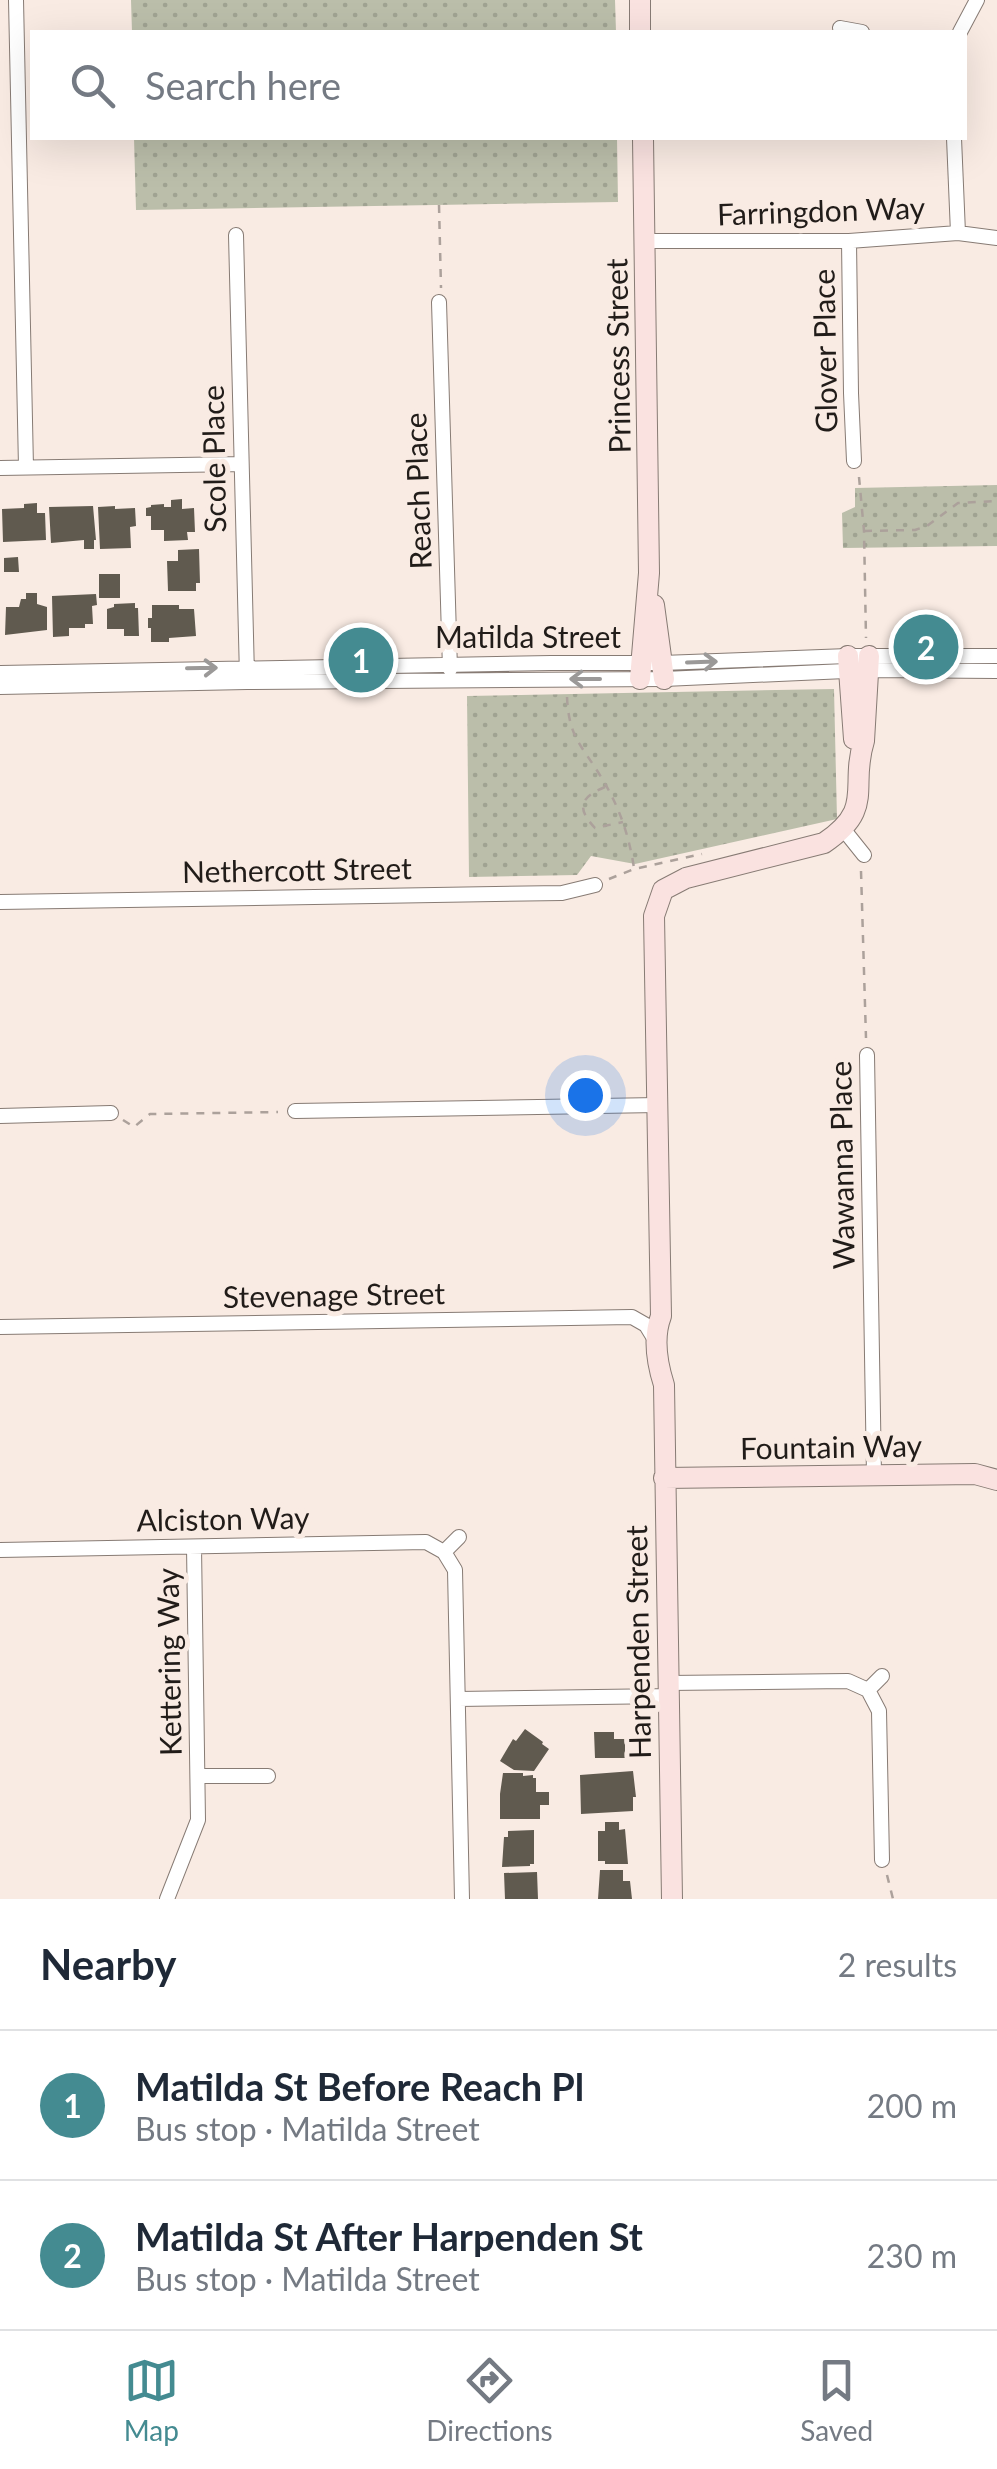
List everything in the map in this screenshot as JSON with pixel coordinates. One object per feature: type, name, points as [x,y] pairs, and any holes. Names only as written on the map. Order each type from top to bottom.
[{"type":"street","points":[[16,0],[26,467]]},
{"type":"street","points":[[640,0],[640,30]]},
{"type":"street","points":[[961,30],[978,0]]},
{"type":"street","points":[[840,28],[851,30]]},
{"type":"street","name":"Princess Street","points":[[640,671],[649,574],[643,140]]},
{"type":"street","points":[[954,140],[958,233]]},
{"type":"street","name":"Farringdon Way","points":[[646,241],[849,241],[958,233],[997,238]]},
{"type":"street","name":"Scole Place","points":[[236,235],[246,675]]},
{"type":"street","name":"Glover Place","points":[[849,241],[854,461]]},
{"type":"street","name":"Reach Place","points":[[439,302],[450,672]]},
{"type":"street","points":[[0,468],[240,464]]},
{"type":"street","name":"Princess Street","points":[[649,574],[663,671]]},
{"type":"street","name":"Matilda Street","points":[[0,672],[246,675],[663,671],[997,656]]},
{"type":"street","points":[[860,662],[864,742],[860,791],[844,830],[864,854]]},
{"type":"street","name":"Matilda Street","points":[[860,662],[997,671]]},
{"type":"street","name":"Matilda Street","points":[[0,687],[246,675]]},
{"type":"street","name":"Harpenden Street","points":[[672,1899],[664,1385],[656,1329],[662,1316],[654,916],[663,890],[686,878],[824,843],[844,830]]},
{"type":"street","name":"Nethercott Street","points":[[0,902],[562,893],[595,886]]},
{"type":"street","name":"Wawanna Place","points":[[867,1055],[874,1475]]},
{"type":"street","points":[[295,1111],[658,1105]]},
{"type":"street","points":[[0,1116],[111,1113]]},
{"type":"street","name":"Harpenden Street","points":[[662,1316],[668,1327],[669,1370],[664,1385]]},
{"type":"street","name":"Stevenage Street","points":[[0,1327],[632,1317],[646,1325],[657,1343]]},
{"type":"street","name":"Fountain Way","points":[[664,1478],[975,1474],[997,1480]]},
{"type":"street","points":[[459,1537],[444,1552],[455,1570],[462,1899]]},
{"type":"street","name":"Alciston Way","points":[[0,1550],[426,1542],[444,1552]]},
{"type":"street","name":"Kettering Way","points":[[168,1899],[198,1820],[194,1547]]},
{"type":"street","points":[[868,1690],[882,1676]]},
{"type":"street","points":[[458,1699],[848,1680],[868,1690],[880,1710],[882,1860]]},
{"type":"street","name":"Kettering Way","points":[[198,1776],[268,1776]]},
{"type":"path","points":[[439,204],[439,302]]},
{"type":"path","points":[[854,461],[861,485],[864,531],[860,662]]},
{"type":"path","points":[[864,531],[915,530],[958,503],[997,502]]},
{"type":"path","points":[[567,691],[570,725],[623,822],[634,868]]},
{"type":"path","points":[[606,787],[590,793],[582,810],[595,828],[623,822]]},
{"type":"path","points":[[595,886],[634,868],[701,854]]},
{"type":"path","name":"Wawanna Place","points":[[864,854],[861,872],[867,1055]]},
{"type":"path","points":[[111,1113],[134,1127],[150,1114],[295,1111]]},
{"type":"path","points":[[882,1860],[893,1899]]},
{"type":"green space","points":[[131,0],[615,0],[616,30],[132,30]]},
{"type":"green space","points":[[134,140],[617,140],[618,202],[136,210]]},
{"type":"green space","points":[[997,485],[997,546],[843,548],[842,513],[855,507],[855,488]]},
{"type":"green space","points":[[834,689],[837,819],[635,864],[591,856],[577,875],[469,877],[467,696]]},
{"type":"building","points":[[182,499],[182,509],[194,508],[195,532],[187,532],[188,540],[164,541],[164,530],[151,530],[151,516],[146,516],[146,508],[164,504],[171,507],[171,500]]},
{"type":"building","points":[[37,503],[37,513],[45,513],[46,540],[3,542],[2,509]]},
{"type":"building","points":[[93,506],[94,549],[84,549],[84,540],[51,543],[49,507]]},
{"type":"building","points":[[98,507],[135,508],[136,526],[130,527],[131,548],[100,549]]},
{"type":"building","points":[[199,549],[200,583],[196,583],[196,591],[168,591],[167,561],[178,561],[178,550]]},
{"type":"building","points":[[18,557],[19,572],[4,572],[4,558]]},
{"type":"building","points":[[99,574],[120,574],[120,598],[99,598]]},
{"type":"building","points":[[26,593],[37,593],[37,604],[47,607],[47,630],[5,635],[6,607],[19,607]]},
{"type":"building","points":[[96,594],[93,624],[69,628],[69,636],[53,637],[52,596]]},
{"type":"building","points":[[135,603],[139,636],[124,636],[124,629],[107,629],[107,609],[114,604]]},
{"type":"building","points":[[152,605],[194,609],[196,636],[151,642],[148,618],[152,618]]},
{"type":"building","points":[[525,1729],[549,1749],[534,1771],[514,1770],[500,1761],[513,1739],[516,1741]]},
{"type":"building","points":[[594,1732],[614,1732],[614,1739],[625,1739],[625,1758],[595,1758]]},
{"type":"building","points":[[633,1771],[633,1811],[581,1814],[580,1775]]},
{"type":"building","points":[[503,1773],[533,1775],[536,1792],[549,1792],[549,1805],[540,1805],[540,1819],[500,1819]]},
{"type":"building","points":[[605,1822],[619,1822],[619,1830],[625,1829],[628,1864],[598,1861],[598,1831],[605,1831]]},
{"type":"building","points":[[534,1830],[534,1864],[502,1867],[508,1831]]},
{"type":"building","points":[[600,1870],[623,1870],[623,1881],[630,1881],[632,1899],[598,1899]]},
{"type":"building","points":[[537,1872],[538,1899],[505,1899],[504,1873]]},
{"type":"place","name":"Matilda St After Harpenden St","points":[[926,647]]},
{"type":"place","name":"Matilda St Before Reach Pl","points":[[361,660]]}]
